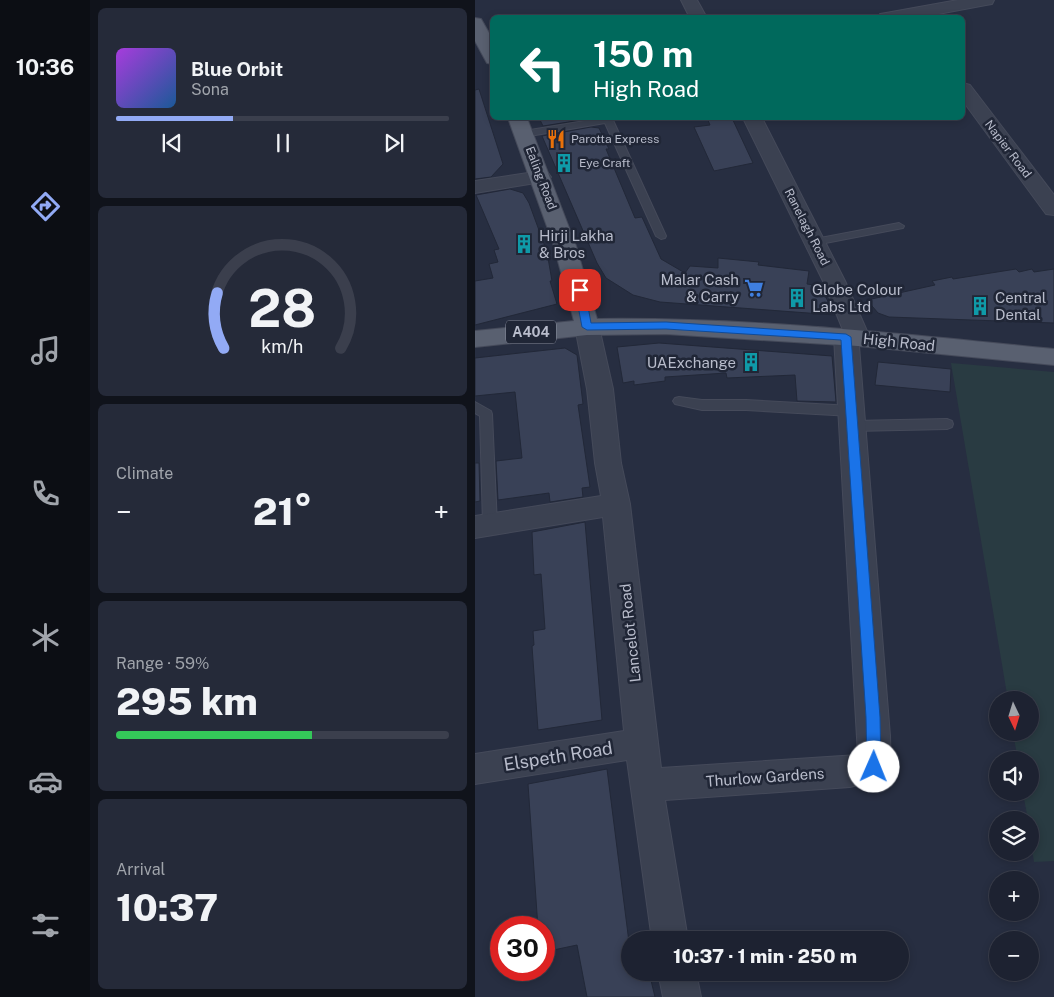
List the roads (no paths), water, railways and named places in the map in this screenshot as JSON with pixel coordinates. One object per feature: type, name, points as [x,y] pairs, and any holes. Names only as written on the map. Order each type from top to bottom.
[{"type":"main road","points":[[475,23],[490,53]]},
{"type":"main road","name":"Ealing Road","points":[[520,126],[541,177],[577,282],[587,327]]},
{"type":"main road","name":"High Road","points":[[475,339],[587,327],[675,326],[852,338],[1054,357]]},
{"type":"street","points":[[689,0],[697,15]]},
{"type":"street","points":[[893,0],[906,15]]},
{"type":"street","points":[[912,15],[985,0]]},
{"type":"street","name":"Napier Road","points":[[965,92],[1054,209]]},
{"type":"street","name":"Ranelagh Road","points":[[753,120],[834,281],[852,338]]},
{"type":"street","points":[[475,187],[541,177]]},
{"type":"street","name":"Lancelot Road","points":[[587,327],[600,389],[608,463],[616,504],[646,785],[669,931]]},
{"type":"street","name":"Thurlow Gardens","points":[[646,785],[850,772],[874,767],[874,736],[852,418],[852,338]]},
{"type":"street","points":[[483,526],[616,504]]},
{"type":"street","name":"Elspeth Road","points":[[475,768],[642,743]]},
{"type":"street","points":[[679,981],[682,997]]},
{"type":"lane","points":[[520,126],[595,120]]},
{"type":"lane","points":[[607,120],[661,236]]},
{"type":"lane","points":[[815,242],[899,226]]},
{"type":"lane","points":[[679,401],[702,404],[746,405],[852,418],[947,424]]},
{"type":"lane","points":[[475,407],[486,414],[483,526]]},
{"type":"place","name":"Parotta Express","points":[[556,139]]},
{"type":"place","name":"Eye Craft","points":[[564,163]]},
{"type":"place","name":"Hirji Lakha & Bros","points":[[524,244]]},
{"type":"place","name":"Malar Cash & Carry","points":[[754,288]]},
{"type":"place","name":"Globe Colour Labs Ltd","points":[[797,298]]},
{"type":"place","name":"Central Dental","points":[[980,306]]},
{"type":"place","name":"UAExchange","points":[[751,362]]}]
